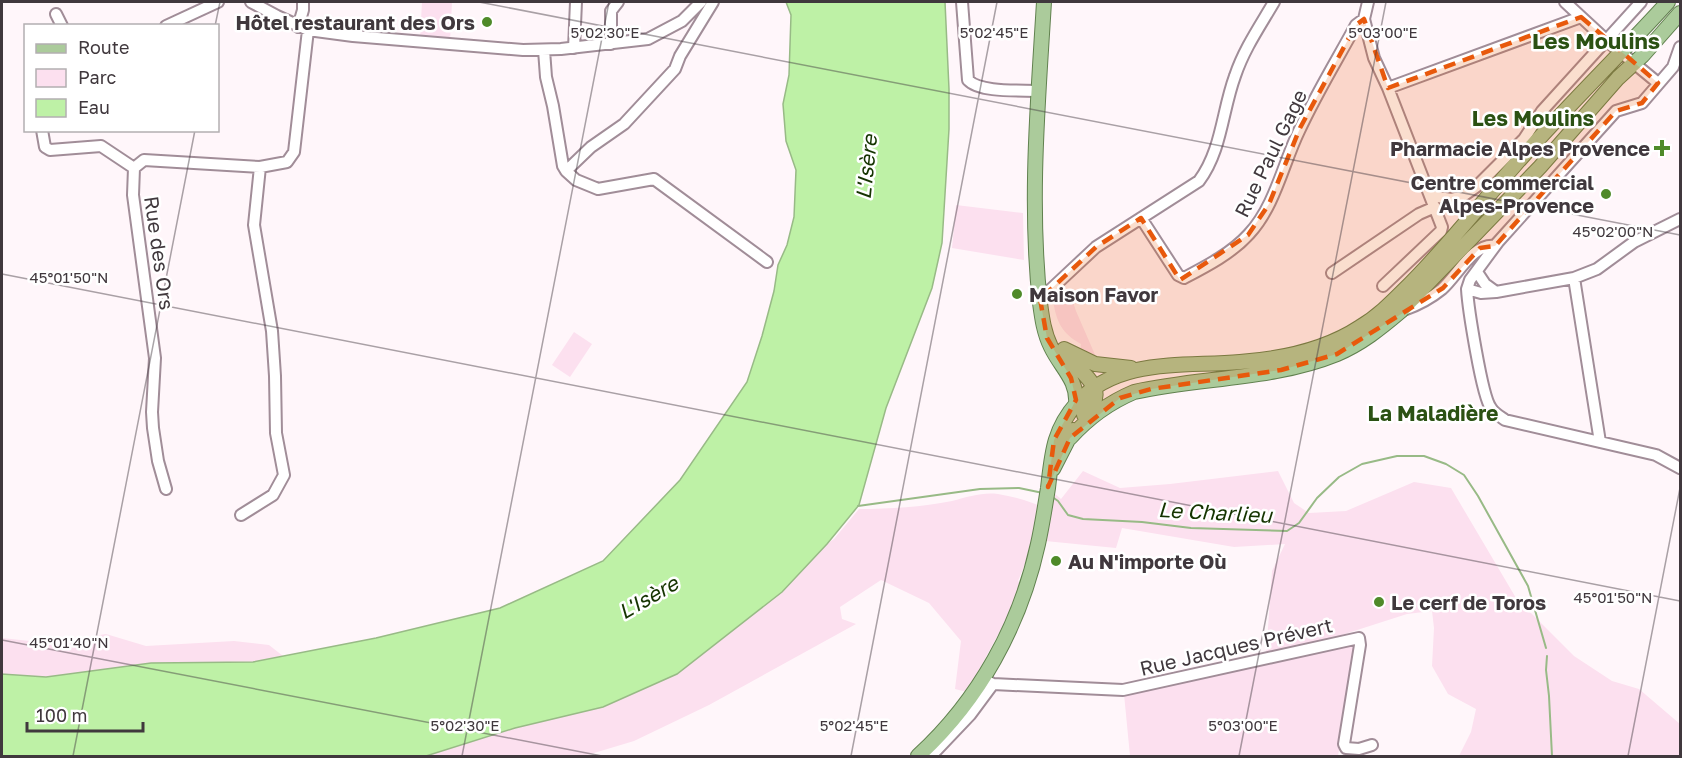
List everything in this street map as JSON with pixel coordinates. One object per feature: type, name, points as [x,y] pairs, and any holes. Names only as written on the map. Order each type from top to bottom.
[{"type":"main road","points":[[1044,2],[1034,219],[1036,265],[1043,328],[1052,349],[1074,384],[1076,404]]},
{"type":"main road","points":[[1048,487],[1049,464],[1054,440],[1076,404],[1095,387],[1114,376],[1142,368],[1167,365],[1239,362],[1290,355],[1313,349],[1359,328],[1378,315],[1418,277],[1472,218],[1514,166],[1668,2]]},
{"type":"main road","points":[[1070,438],[1098,411],[1134,392],[1281,370],[1337,354],[1357,344],[1401,311],[1540,167],[1680,14]]},
{"type":"main road","points":[[918,756],[988,682],[1021,601],[1037,548],[1054,466],[1076,423],[1094,404],[1095,387],[1092,381],[1070,362],[1060,347],[1052,334],[1040,299]]},
{"type":"main road","points":[[1060,347],[1095,364],[1142,368]]},
{"type":"street","points":[[170,24],[218,2]]},
{"type":"street","points":[[251,2],[303,29],[353,36],[523,50],[574,48],[648,39],[682,21],[697,3]]},
{"type":"street","points":[[42,132],[45,147],[50,150],[101,146],[134,168],[144,160],[260,167],[287,162],[294,152],[303,2]]},
{"type":"street","points":[[574,48],[576,2]]},
{"type":"street","points":[[611,44],[611,11],[618,2]]},
{"type":"street","points":[[566,171],[591,147],[624,124],[675,69],[680,56],[713,2]]},
{"type":"street","points":[[962,2],[968,80],[982,88],[1039,91]]},
{"type":"street","points":[[1040,299],[1096,247],[1199,181],[1210,166],[1234,77],[1248,46],[1274,2]]},
{"type":"street","points":[[1368,2],[1364,20],[1374,58],[1442,227],[1441,231],[1383,286]]},
{"type":"street","points":[[1565,2],[1658,83]]},
{"type":"street","points":[[1332,273],[1433,202],[1462,196],[1476,186],[1524,139],[1542,111],[1641,2]]},
{"type":"street","points":[[56,14],[61,24]]},
{"type":"street","points":[[1388,88],[1581,17]]},
{"type":"street","name":"Rue Paul Gage","points":[[1141,218],[1178,275],[1184,278],[1210,264],[1248,235],[1269,204],[1300,128],[1356,25],[1364,20]]},
{"type":"street","points":[[1680,47],[1673,67],[1642,103],[1616,111],[1497,244],[1470,280],[1467,289],[1487,400],[1491,409],[1505,420],[1656,455],[1680,468]]},
{"type":"street","points":[[544,50],[546,77],[563,166],[566,171],[576,180],[598,189],[654,179],[768,262]]},
{"type":"street","points":[[241,515],[273,495],[284,476],[276,433],[272,331],[254,225],[260,167]]},
{"type":"street","name":"Rue des Ors","points":[[134,168],[133,195],[155,358],[153,428],[158,461],[166,489]]},
{"type":"street","points":[[1467,289],[1481,293],[1496,292],[1574,278],[1597,269],[1634,242],[1680,219]]},
{"type":"street","points":[[1401,311],[1418,304],[1443,288],[1480,248],[1497,244]]},
{"type":"street","points":[[1477,272],[1485,284],[1496,292]]},
{"type":"street","points":[[1574,278],[1600,442]]},
{"type":"street","name":"Rue Jacques Prévert","points":[[988,682],[1123,690],[1359,638],[1360,645],[1344,744],[1346,748],[1359,749],[1372,745]]},
{"type":"street","points":[[931,756],[962,723],[988,682]]},
{"type":"highlighted area","points":[[1581,17],[1658,83],[1642,103],[1616,111],[1495,246],[1480,248],[1443,288],[1337,354],[1281,370],[1151,389],[1120,398],[1070,438],[1048,487],[1054,440],[1076,400],[1071,378],[1047,338],[1039,293],[1049,291],[1096,247],[1141,218],[1180,280],[1248,235],[1269,204],[1300,128],[1356,25],[1364,19],[1388,88]]},
{"type":"green space","points":[[422,2],[452,2],[450,41],[420,38]]},
{"type":"green space","points":[[956,205],[1023,213],[1024,260],[952,248]]},
{"type":"green space","points":[[1069,290],[1096,357],[1080,352],[1081,344],[1069,336],[1058,321],[1053,300]]},
{"type":"green space","points":[[574,332],[592,344],[570,377],[552,365]]},
{"type":"green space","points":[[1083,471],[1120,488],[1278,471],[1294,503],[1309,513],[1346,511],[1414,482],[1451,488],[1516,598],[1574,656],[1612,681],[1639,689],[1680,724],[1680,756],[1459,756],[1471,732],[1476,709],[1448,694],[1432,666],[1434,628],[1432,611],[1407,614],[1323,641],[1266,656],[1272,571],[1285,544],[1234,547],[1122,528],[1116,548],[1035,540],[1018,581],[1020,583],[1007,618],[967,692],[955,689],[961,641],[929,603],[881,580],[840,607],[842,619],[856,624],[709,705],[634,741],[584,756],[426,756],[515,728],[603,707],[834,539],[859,509],[918,506],[992,494],[1005,495],[1052,511],[1054,493],[1061,499]]},
{"type":"green space","points":[[106,634],[146,646],[234,641],[269,645],[283,656],[253,662],[151,663],[46,677],[2,674],[2,638],[48,643]]},
{"type":"green space","points":[[1353,645],[1357,649],[1338,756],[1130,756],[1124,694]]},
{"type":"water","name":"L'Isère","points":[[786,2],[945,2],[949,129],[942,243],[932,288],[886,408],[859,505],[827,544],[782,592],[677,674],[603,707],[515,728],[426,756],[2,756],[2,674],[46,677],[151,663],[253,662],[376,638],[500,608],[603,561],[680,480],[747,382],[774,291],[778,265],[787,245],[794,217],[796,170],[786,141],[783,104],[789,75],[791,15]]},
{"type":"waterway","name":"Le Charlieu","points":[[1051,496],[1058,501],[1068,515],[1083,519],[1142,522],[1191,528],[1287,531],[1299,523],[1317,498],[1339,477],[1362,464],[1397,456],[1424,456],[1446,464],[1464,475],[1478,496],[1528,586],[1546,648]]},
{"type":"waterway","name":"Le Charlieu","points":[[858,506],[980,489],[1019,488],[1043,493]]},
{"type":"waterway","name":"Le Charlieu","points":[[1547,656],[1552,756]]},
{"type":"place","name":"Hôtel restaurant des Ors","points":[[487,22]]},
{"type":"place","name":"Pharmacie Alpes Provence","points":[[1662,148]]},
{"type":"place","name":"Centre commercial Alpes-Provence","points":[[1606,194]]},
{"type":"place","name":"Maison Favor","points":[[1017,294]]},
{"type":"place","name":"Au N'importe Où","points":[[1056,561]]},
{"type":"place","name":"Le cerf de Toros","points":[[1379,602]]},
{"type":"district","name":"Les Moulins","points":[[1596,40]]},
{"type":"district","name":"Les Moulins","points":[[1533,118]]},
{"type":"district","name":"La Maladière","points":[[1433,413]]}]
